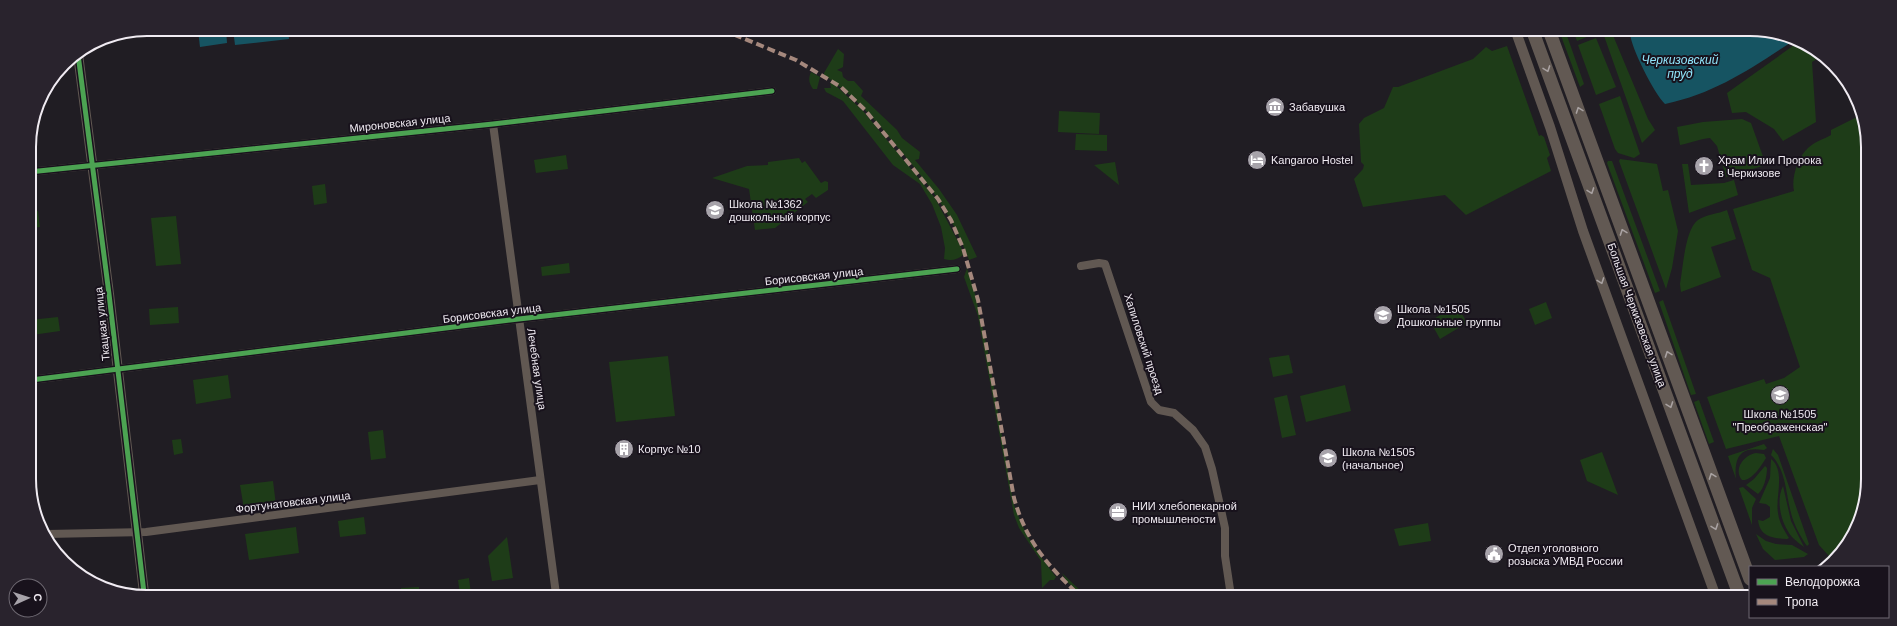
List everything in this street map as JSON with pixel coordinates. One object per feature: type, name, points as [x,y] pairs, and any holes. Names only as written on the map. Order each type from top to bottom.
[{"type":"main road","name":"Большая Черкизовская улица","points":[[1534,36],[1737,590]]},
{"type":"main road","name":"Большая Черкизовская улица","points":[[1551,36],[1749,576]]},
{"type":"street","points":[[1517,36],[1550,127],[1583,231],[1713,590]]},
{"type":"street","name":"Ткацкая улица","points":[[79,60],[93,164],[144,590]]},
{"type":"street","name":"Мироновская улица","points":[[36,171],[93,164],[492,124],[772,91]]},
{"type":"street","name":"Лечебная улица","points":[[492,124],[555,590]]},
{"type":"street","name":"Хапиловский проезд","points":[[1081,266],[1099,263],[1105,264],[1151,402],[1159,410],[1174,413],[1193,430],[1205,447],[1212,469],[1225,528],[1225,556],[1230,590]]},
{"type":"street","name":"Борисовская улица","points":[[36,379],[519,319],[957,269]]},
{"type":"street","name":"Фортунатовская улица","points":[[50,534],[136,532],[540,480]]},
{"type":"green space","points":[[1561,36],[1567,36],[1584,84],[1580,87]]},
{"type":"green space","points":[[1575,36],[1589,36],[1577,41]]},
{"type":"green space","points":[[1604,36],[1613,36],[1648,119],[1655,130],[1642,143]]},
{"type":"green space","points":[[1596,38],[1616,87],[1596,95],[1578,45]]},
{"type":"green space","points":[[1794,45],[1817,59],[1812,62],[1816,122],[1783,141],[1774,129],[1746,112],[1732,113],[1727,93]]},
{"type":"green space","points":[[1507,46],[1539,136],[1541,135],[1544,137],[1550,155],[1547,158],[1551,171],[1466,215],[1445,195],[1363,207],[1354,179],[1363,169],[1364,165],[1361,162],[1359,124],[1364,118],[1384,108],[1393,87],[1398,87],[1473,59],[1486,47],[1492,51]]},
{"type":"green space","points":[[838,49],[844,54],[843,67],[837,70],[842,72],[843,77],[848,81],[854,81],[863,91],[861,96],[897,130],[902,138],[920,152],[919,159],[915,160],[939,189],[957,215],[977,257],[969,260],[955,227],[937,198],[917,170],[886,133],[853,98],[824,75]]},
{"type":"green space","points":[[811,72],[820,77],[817,89],[813,89],[810,83],[809,76]]},
{"type":"green space","points":[[830,83],[834,84],[863,111],[935,198],[962,249],[963,255],[954,260],[944,259],[945,248],[941,227],[932,204],[920,184],[893,165],[843,101],[826,92],[824,88],[831,88]]},
{"type":"green space","points":[[1620,96],[1640,154],[1634,158],[1618,153],[1615,149],[1599,104]]},
{"type":"green space","points":[[1059,111],[1100,113],[1099,134],[1058,132]]},
{"type":"green space","points":[[1857,117],[1861,140],[1861,479],[1860,494],[1853,522],[1838,547],[1827,560],[1826,558],[1829,556],[1819,545],[1779,436],[1726,449],[1707,397],[1764,379],[1766,384],[1784,378],[1800,367],[1770,278],[1752,270],[1733,209],[1794,191],[1794,174],[1798,162],[1804,152],[1813,144],[1831,135],[1831,130]]},
{"type":"green space","points":[[1742,119],[1751,123],[1766,165],[1726,177],[1717,146],[1710,138],[1680,145],[1677,127],[1703,122]]},
{"type":"green space","points":[[1076,134],[1107,135],[1107,151],[1075,150]]},
{"type":"green space","points":[[566,155],[568,169],[536,173],[534,160]]},
{"type":"green space","points":[[799,158],[802,163],[805,161],[821,183],[825,181],[828,182],[828,190],[816,198],[812,194],[805,199],[808,202],[775,228],[755,230],[749,189],[712,178],[747,166],[768,165],[768,162]]},
{"type":"green space","points":[[1620,159],[1657,164],[1663,191],[1668,190],[1678,231],[1672,268],[1666,289],[1619,161]]},
{"type":"green space","points":[[1608,161],[1612,161],[1660,291],[1655,293],[1607,163]]},
{"type":"green space","points":[[1115,162],[1119,185],[1094,165]]},
{"type":"green space","points":[[1682,164],[1688,164],[1691,185],[1724,183],[1734,180],[1738,195],[1689,213]]},
{"type":"green space","points":[[325,184],[327,203],[314,205],[312,186]]},
{"type":"green space","points":[[1727,210],[1736,239],[1711,247],[1721,277],[1681,292],[1680,284],[1685,249],[1690,232],[1701,218]]},
{"type":"green space","points":[[36,211],[38,211],[40,227],[36,227]]},
{"type":"green space","points":[[176,216],[181,264],[156,266],[151,218]]},
{"type":"green space","points":[[569,263],[570,273],[542,276],[541,267]]},
{"type":"green space","points":[[967,268],[975,294],[988,352],[1013,502],[1031,542],[1056,577],[1054,580],[1050,580],[1042,588],[1041,561],[1019,528],[1014,515],[978,316],[964,277]]},
{"type":"green space","points":[[1663,300],[1696,394],[1691,395],[1659,302]]},
{"type":"green space","points":[[1546,302],[1552,318],[1535,325],[1529,309]]},
{"type":"green space","points":[[1457,305],[1467,323],[1440,339],[1430,321]]},
{"type":"green space","points":[[178,307],[179,323],[150,325],[149,309]]},
{"type":"green space","points":[[58,317],[60,331],[36,334],[36,319]]},
{"type":"green space","points":[[1289,355],[1293,373],[1273,377],[1269,358]]},
{"type":"green space","points":[[668,356],[675,416],[616,422],[609,362]]},
{"type":"green space","points":[[228,375],[231,398],[196,404],[193,380]]},
{"type":"green space","points":[[1345,385],[1351,411],[1306,422],[1300,396]]},
{"type":"green space","points":[[1287,395],[1296,435],[1282,438],[1274,398]]},
{"type":"green space","points":[[1699,400],[1714,442],[1709,444],[1694,402]]},
{"type":"green space","points":[[383,430],[386,458],[371,460],[368,432]]},
{"type":"green space","points":[[181,439],[183,453],[174,455],[172,440]]},
{"type":"green space","points":[[1764,444],[1767,448],[1764,450],[1749,450],[1740,455],[1736,465],[1736,479],[1728,456]]},
{"type":"green space","points":[[1773,449],[1778,455],[1809,544],[1807,546],[1794,522],[1783,475],[1780,467],[1771,455]]},
{"type":"green space","points":[[1602,452],[1618,495],[1587,481],[1580,460]]},
{"type":"green space","points":[[1756,453],[1764,454],[1766,458],[1753,476],[1746,480],[1742,480],[1739,471],[1741,463],[1747,457]]},
{"type":"green space","points":[[1771,459],[1778,470],[1779,484],[1777,507],[1781,523],[1789,538],[1787,539],[1768,536],[1759,526],[1758,520],[1763,521],[1770,517],[1770,507],[1766,504],[1759,503],[1770,478]]},
{"type":"green space","points":[[1765,466],[1767,468],[1766,478],[1762,489],[1758,494],[1746,485],[1754,479]]},
{"type":"green space","points":[[273,481],[276,505],[244,509],[240,485]]},
{"type":"green space","points":[[1783,486],[1791,521],[1804,547],[1792,537],[1785,526],[1780,506]]},
{"type":"green space","points":[[1743,487],[1756,499],[1752,508],[1752,525],[1739,488]]},
{"type":"green space","points":[[364,517],[366,534],[340,537],[338,521]]},
{"type":"green space","points":[[1428,523],[1431,541],[1399,546],[1394,529]]},
{"type":"green space","points":[[296,527],[299,553],[249,560],[245,534]]},
{"type":"green space","points":[[1756,534],[1766,541],[1776,544],[1792,545],[1808,554],[1804,557],[1775,560],[1763,549]]},
{"type":"green space","points":[[507,537],[513,578],[492,581],[488,556]]},
{"type":"green space","points":[[1062,573],[1080,590],[1076,590],[1067,582]]},
{"type":"green space","points":[[469,578],[470,590],[459,590],[458,580]]},
{"type":"green space","points":[[419,587],[419,590],[401,590],[401,588]]},
{"type":"water","points":[[199,36],[226,36],[227,43],[200,47]]},
{"type":"water","points":[[234,36],[289,36],[289,39],[235,45]]},
{"type":"water","name":"Черкизовский пруд","points":[[1630,36],[1750,36],[1765,37],[1790,43],[1717,87],[1665,104],[1644,70]]},
{"type":"marked path","points":[[738,36],[796,60],[841,87],[865,110],[938,199],[951,220],[963,248],[978,300],[1014,498],[1031,540],[1057,573],[1074,590]]},
{"type":"cycle path","points":[[79,60],[109,294],[144,590]]},
{"type":"cycle path","points":[[36,171],[493,124],[772,91]]},
{"type":"cycle path","points":[[36,379],[510,320],[957,269]]},
{"type":"place","name":"Забавушка","points":[[1275,107]]},
{"type":"place","name":"Kangaroo Hostel","points":[[1257,160]]},
{"type":"place","name":"Храм Илии Пророка в Черкизове","points":[[1704,166]]},
{"type":"place","name":"Школа №1362 дошкольный корпус","points":[[715,210]]},
{"type":"place","name":"Школа №1505 Дошкольные группы","points":[[1383,315]]},
{"type":"place","name":"Школа №1505 \"Преображенская\"","points":[[1780,395]]},
{"type":"place","name":"Корпус №10","points":[[624,449]]},
{"type":"place","name":"Школа №1505 (начальное)","points":[[1328,458]]},
{"type":"place","name":"НИИ хлебопекарной промышлености","points":[[1118,512]]},
{"type":"place","name":"Отдел уголовного розыска УМВД России","points":[[1494,554]]}]
